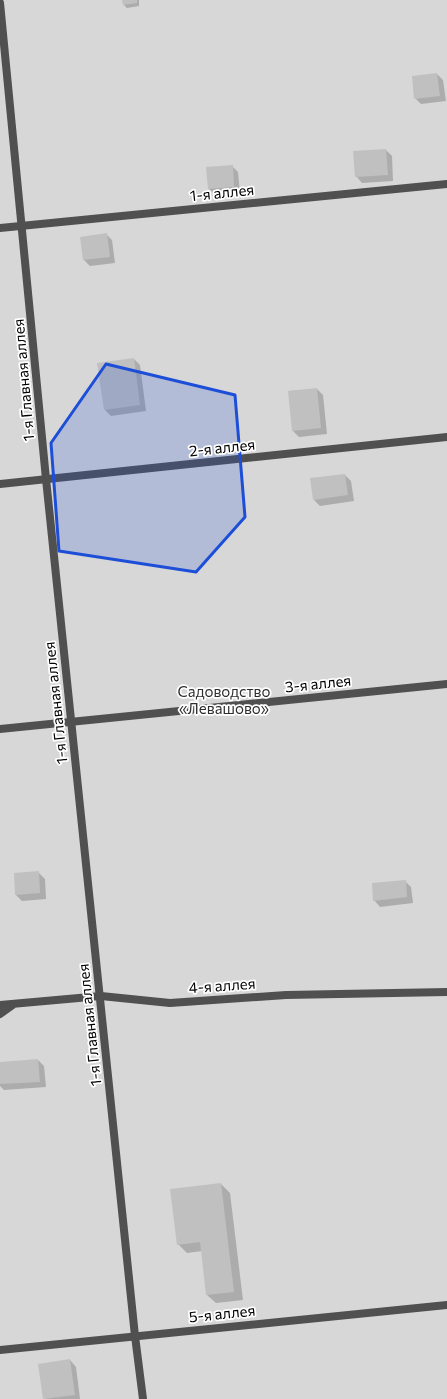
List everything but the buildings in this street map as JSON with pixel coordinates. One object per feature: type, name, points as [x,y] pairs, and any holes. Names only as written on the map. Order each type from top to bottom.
[{"type":"street","name":"1-я Главная аллея","points":[[0,3],[23,226],[46,479],[135,1336],[143,1399]]},
{"type":"street","name":"1-я аллея","points":[[0,228],[447,184]]},
{"type":"street","name":"2-я аллея","points":[[0,484],[447,437]]},
{"type":"street","name":"3-я аллея","points":[[0,729],[447,684]]},
{"type":"street","name":"4-я аллея","points":[[0,1005],[100,996],[170,1003],[286,995],[447,992]]},
{"type":"street","points":[[0,1014],[14,1004]]},
{"type":"street","name":"5-я аллея","points":[[0,1350],[447,1305]]},
{"type":"highlighted area","points":[[106,364],[235,395],[245,517],[196,572],[59,551],[51,443]]},
{"type":"green space","name":"Садоводство «Левашово»","points":[[0,0],[447,0],[447,1399],[0,1399]]}]
